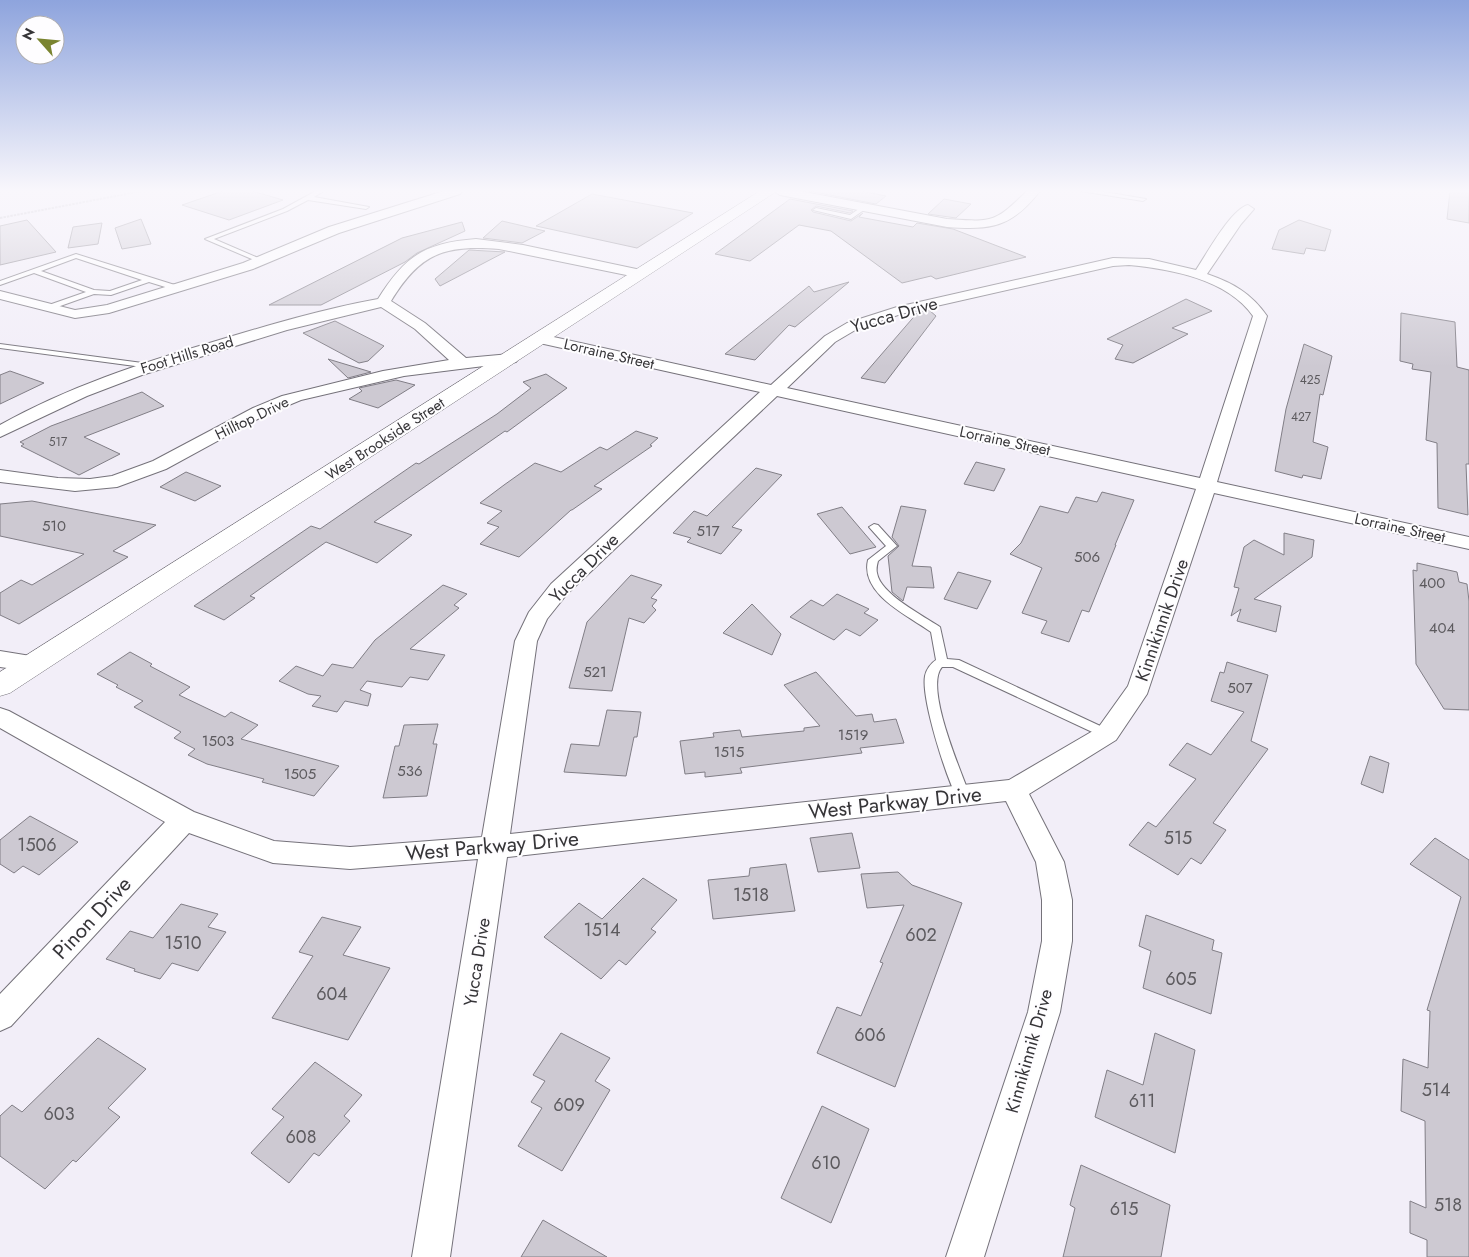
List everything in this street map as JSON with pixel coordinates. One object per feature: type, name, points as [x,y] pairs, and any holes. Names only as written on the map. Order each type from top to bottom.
[{"type":"street","points":[[0,295],[75,314],[92,313],[261,261],[288,250]]},
{"type":"street","points":[[440,250],[414,261],[396,278],[384,302],[420,326],[461,362]]},
{"type":"street","points":[[528,250],[641,274]]},
{"type":"street","name":"West Brookside Street","points":[[0,686],[679,250]]},
{"type":"street","points":[[1199,275],[1216,250]]},
{"type":"street","name":"Yucca Drive","points":[[432,1257],[526,641],[538,616],[559,588],[772,391],[841,331],[897,311],[1125,260],[1142,261],[1199,275]]},
{"type":"street","name":"Kinnikinnik Drive","points":[[965,1257],[1044,1012],[1057,941],[1058,900],[1050,862],[1014,790],[1107,734],[1139,688],[1207,485],[1260,316],[1256,307],[1249,300],[1199,275]]},
{"type":"street","name":"Foot Hills Road","points":[[0,432],[46,407],[84,390],[150,366],[320,314],[384,302]]},
{"type":"street","name":"Lorraine Street","points":[[540,339],[1469,543]]},
{"type":"street","name":"Hilltop Drive","points":[[0,476],[82,485],[116,482],[158,464],[253,415],[304,394],[394,373],[461,362],[510,359]]},
{"type":"street","points":[[0,659],[35,664]]},
{"type":"street","name":"West Parkway Drive","points":[[0,717],[184,820],[274,852],[350,858],[494,847],[1014,790]]},
{"type":"street","name":"Pinon Drive","points":[[0,1016],[184,820]]},
{"type":"lane","points":[[232,250],[261,261]]},
{"type":"lane","points":[[0,284],[76,256],[175,288]]},
{"type":"lane","points":[[35,271],[93,292],[111,294],[148,280]]},
{"type":"lane","points":[[49,308],[93,292]]},
{"type":"lane","points":[[0,346],[150,366]]},
{"type":"lane","points":[[874,527],[892,546],[873,560],[871,574],[876,584],[896,602],[936,630],[942,662]]},
{"type":"lane","points":[[964,796],[933,708],[930,673],[936,665],[942,662],[955,663],[1107,734]]},
{"type":"building","points":[[0,250],[54,250],[56,252],[0,265]]},
{"type":"building","points":[[379,250],[424,250],[405,262],[321,305],[269,305]]},
{"type":"building","points":[[469,250],[505,252],[440,286],[435,279]]},
{"type":"building","points":[[721,250],[765,250],[750,261],[715,254]]},
{"type":"building","points":[[856,250],[1007,250],[1026,257],[936,279],[931,276],[902,283]]},
{"type":"building","points":[[1276,250],[1305,250],[1304,254]]},
{"type":"building","points":[[849,282],[795,327],[789,325],[755,360],[725,354],[809,286],[814,292]]},
{"type":"building","points":[[1186,299],[1212,311],[1172,328],[1188,334],[1133,363],[1115,359],[1123,345],[1107,339]]},
{"type":"building","points":[[929,310],[936,316],[885,383],[861,378],[918,312]]},
{"type":"building","points":[[1401,313],[1455,322],[1457,367],[1469,370],[1469,464],[1466,464],[1468,515],[1438,508],[1437,443],[1426,440],[1431,372],[1412,369],[1413,364],[1400,361]]},
{"type":"building","points":[[335,321],[384,346],[368,361],[359,363],[303,333]]},
{"type":"building","points":[[1304,344],[1332,356],[1323,395],[1320,394],[1313,442],[1328,447],[1321,479],[1303,475],[1302,478],[1275,471],[1286,409]]},
{"type":"building","points":[[328,359],[371,372],[348,378]]},
{"type":"building","points":[[10,371],[44,383],[0,404],[0,375]]},
{"type":"building","points":[[546,374],[567,388],[507,432],[505,431],[374,522],[412,535],[377,563],[326,542],[250,596],[255,598],[224,620],[194,606],[311,526],[320,529],[416,463],[419,464],[497,414],[531,388],[523,382]]},
{"type":"building","points":[[396,380],[415,385],[378,408],[349,399],[362,391],[359,388]]},
{"type":"building","points":[[142,392],[164,406],[84,437],[120,454],[79,475],[21,446],[24,444],[20,442],[51,426]]},
{"type":"building","points":[[636,431],[658,438],[650,445],[652,446],[594,486],[602,489],[571,510],[519,557],[480,544],[499,527],[487,523],[502,511],[480,503],[504,485],[535,463],[561,472],[600,447],[607,450]]},
{"type":"building","points":[[976,462],[1005,469],[994,491],[964,484]]},
{"type":"building","points":[[756,468],[782,475],[732,527],[742,530],[721,554],[687,542],[691,538],[673,533],[694,511],[707,516]]},
{"type":"building","points":[[186,472],[221,486],[195,501],[160,487]]},
{"type":"building","points":[[1102,492],[1134,500],[1089,612],[1082,610],[1069,642],[1041,633],[1047,621],[1022,613],[1042,568],[1010,554],[1021,543],[1040,506],[1068,513],[1076,497],[1097,502]]},
{"type":"building","points":[[32,501],[156,525],[113,551],[128,557],[19,624],[0,615],[0,593],[21,580],[32,585],[84,554],[0,536],[0,504]]},
{"type":"building","points":[[901,506],[926,510],[912,566],[931,567],[934,588],[907,587],[903,601],[892,592],[888,556],[899,546],[892,537]]},
{"type":"building","points":[[842,507],[876,547],[850,554],[817,514]]},
{"type":"building","points":[[1284,533],[1314,540],[1312,557],[1254,599],[1281,606],[1276,632],[1237,621],[1241,609],[1231,616],[1239,588],[1234,587],[1244,547],[1254,540],[1284,555]]},
{"type":"building","points":[[1417,563],[1457,572],[1459,582],[1467,584],[1469,601],[1469,710],[1444,709],[1416,664],[1413,570],[1417,571]]},
{"type":"building","points":[[958,572],[991,581],[977,609],[944,599]]},
{"type":"building","points":[[631,575],[662,585],[651,598],[657,600],[652,606],[656,610],[644,623],[629,618],[612,691],[569,688],[587,622]]},
{"type":"building","points":[[443,585],[467,594],[454,605],[459,608],[410,649],[445,655],[428,680],[410,677],[402,687],[367,681],[360,690],[371,694],[368,706],[345,701],[337,712],[312,706],[321,696],[308,694],[279,681],[296,666],[323,676],[332,664],[353,668],[375,640]]},
{"type":"building","points":[[837,594],[869,609],[864,613],[878,620],[860,636],[846,629],[834,640],[790,617],[811,600],[823,606]]},
{"type":"building","points":[[752,604],[781,634],[772,655],[723,633]]},
{"type":"building","points":[[130,652],[152,664],[150,666],[190,687],[179,695],[225,717],[231,712],[258,725],[241,739],[339,766],[314,796],[262,782],[264,779],[207,764],[188,755],[195,749],[174,738],[181,732],[134,707],[143,701],[116,687],[118,685],[97,674]]},
{"type":"building","points":[[1227,662],[1268,675],[1251,741],[1268,749],[1213,823],[1226,830],[1201,864],[1191,858],[1178,875],[1129,845],[1148,822],[1156,827],[1196,779],[1169,765],[1187,743],[1211,755],[1244,712],[1211,701],[1220,672],[1224,673]]},
{"type":"building","points":[[816,672],[856,716],[872,714],[874,722],[896,719],[904,743],[860,748],[862,753],[740,768],[742,773],[705,777],[705,772],[685,774],[680,741],[714,737],[713,733],[740,730],[742,737],[804,731],[804,728],[820,726],[784,685]]},
{"type":"building","points":[[607,710],[641,712],[637,737],[634,737],[626,776],[564,772],[571,744],[599,746]]},
{"type":"building","points":[[438,724],[433,744],[437,744],[427,796],[383,798],[395,746],[399,746],[404,725]]},
{"type":"building","points":[[1370,756],[1389,763],[1383,793],[1361,784]]},
{"type":"building","points":[[30,816],[78,842],[39,875],[23,866],[14,873],[0,864],[0,840]]},
{"type":"building","points":[[852,833],[860,868],[818,872],[810,838]]},
{"type":"building","points":[[1435,838],[1469,860],[1469,1257],[1427,1257],[1427,1240],[1410,1233],[1410,1201],[1426,1208],[1425,1121],[1401,1111],[1403,1059],[1428,1068],[1430,1011],[1427,1010],[1461,897],[1410,864]]},
{"type":"building","points":[[786,864],[795,911],[713,919],[708,880],[749,876],[750,868]]},
{"type":"building","points":[[898,872],[912,885],[962,903],[895,1087],[817,1053],[837,1007],[861,1016],[883,963],[880,962],[904,905],[867,908],[861,874]]},
{"type":"building","points":[[643,878],[677,900],[651,929],[656,932],[626,965],[619,960],[601,979],[544,937],[579,903],[602,919]]},
{"type":"building","points":[[181,904],[218,914],[208,927],[226,932],[198,971],[172,963],[160,979],[134,971],[135,969],[106,959],[130,931],[153,938]]},
{"type":"building","points":[[1146,915],[1214,940],[1212,950],[1222,953],[1211,1014],[1143,988],[1151,951],[1139,946]]},
{"type":"building","points":[[322,917],[361,927],[343,955],[390,968],[348,1040],[272,1018],[313,956],[299,952]]},
{"type":"building","points":[[561,1033],[610,1058],[595,1081],[610,1090],[562,1171],[518,1146],[542,1108],[531,1102],[545,1081],[533,1075]]},
{"type":"building","points":[[1155,1033],[1195,1050],[1175,1153],[1095,1117],[1107,1070],[1143,1085]]},
{"type":"building","points":[[98,1038],[146,1069],[108,1108],[120,1117],[76,1162],[73,1160],[45,1189],[0,1156],[0,1116],[12,1105],[22,1112]]},
{"type":"building","points":[[315,1062],[362,1095],[344,1116],[350,1121],[319,1156],[314,1153],[289,1183],[251,1153],[284,1117],[272,1109]]},
{"type":"building","points":[[822,1106],[869,1129],[831,1223],[781,1198]]},
{"type":"building","points":[[1081,1165],[1170,1205],[1161,1257],[1063,1257],[1075,1208],[1070,1205]]},
{"type":"building","points":[[543,1220],[607,1257],[521,1257]]}]
